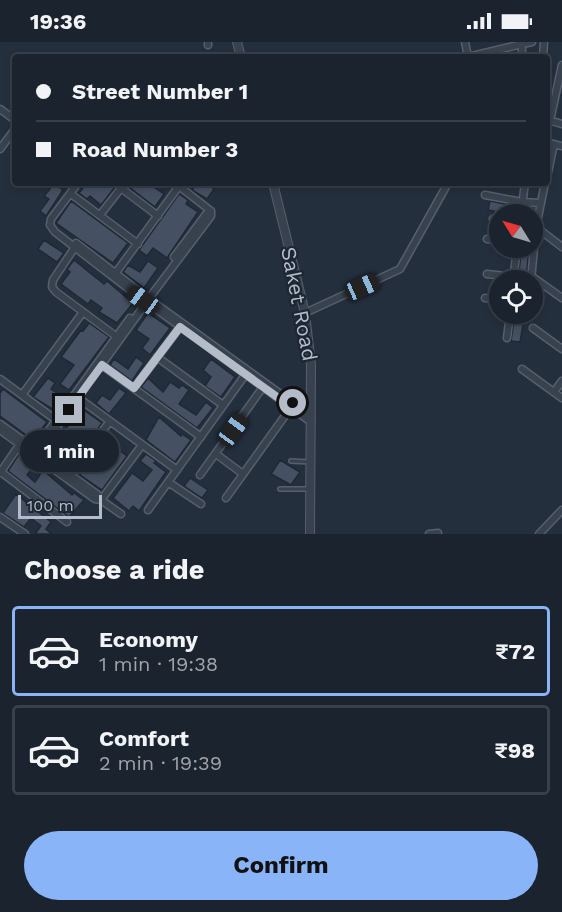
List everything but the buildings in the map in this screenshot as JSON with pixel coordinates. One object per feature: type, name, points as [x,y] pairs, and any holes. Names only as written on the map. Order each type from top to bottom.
[{"type":"street","points":[[480,54],[531,42]]},
{"type":"street","points":[[550,117],[562,65]]},
{"type":"street","points":[[0,149],[12,133]]},
{"type":"street","points":[[551,144],[562,146]]},
{"type":"street","points":[[76,186],[51,219],[50,224],[55,232],[311,419]]},
{"type":"street","points":[[100,215],[123,186],[158,216]]},
{"type":"street","points":[[114,275],[158,216],[176,186]]},
{"type":"street","points":[[35,453],[207,213],[211,211],[178,186]]},
{"type":"street","name":"Saket Road","points":[[274,186],[305,314],[311,365],[310,534]]},
{"type":"street","points":[[305,314],[400,268],[446,186]]},
{"type":"street","points":[[522,202],[525,186]]},
{"type":"street","points":[[485,195],[540,203],[544,186]]},
{"type":"street","points":[[71,194],[138,244]]},
{"type":"street","points":[[543,233],[562,248]]},
{"type":"street","points":[[76,246],[53,280],[52,287],[117,337]]},
{"type":"street","points":[[543,286],[562,298]]},
{"type":"street","points":[[485,298],[489,299]]},
{"type":"street","points":[[147,299],[180,327],[247,372],[263,387],[292,405]]},
{"type":"street","points":[[100,363],[147,299]]},
{"type":"street","points":[[22,395],[82,312]]},
{"type":"street","points":[[507,338],[509,324]]},
{"type":"street","points":[[134,388],[180,327]]},
{"type":"street","points":[[532,328],[562,349]]},
{"type":"street","points":[[157,357],[223,405]]},
{"type":"street","points":[[100,363],[201,437]]},
{"type":"street","points":[[522,369],[562,398]]},
{"type":"street","points":[[148,510],[247,372]]},
{"type":"street","points":[[0,380],[56,420]]},
{"type":"street","points":[[554,392],[562,381]]},
{"type":"street","points":[[200,475],[263,387]]},
{"type":"street","points":[[35,453],[56,420],[76,396]]},
{"type":"street","points":[[76,396],[177,470]]},
{"type":"street","points":[[225,498],[292,405]]},
{"type":"street","points":[[68,477],[110,421]]},
{"type":"street","points":[[0,424],[95,499],[101,500],[121,514]]},
{"type":"street","points":[[0,430],[21,442]]},
{"type":"street","points":[[21,442],[1,472],[67,522]]},
{"type":"street","points":[[101,500],[142,444]]},
{"type":"street","points":[[216,454],[243,474]]},
{"type":"street","points":[[168,482],[201,504]]},
{"type":"street","points":[[539,534],[562,510]]},
{"type":"street","points":[[0,517],[25,534]]},
{"type":"street","points":[[429,534],[438,533]]},
{"type":"lane","points":[[291,461],[311,462]]},
{"type":"lane","points":[[280,489],[311,489]]},
{"type":"route","points":[[69,410],[102,365],[134,388],[180,327],[291,407],[293,403]]}]
